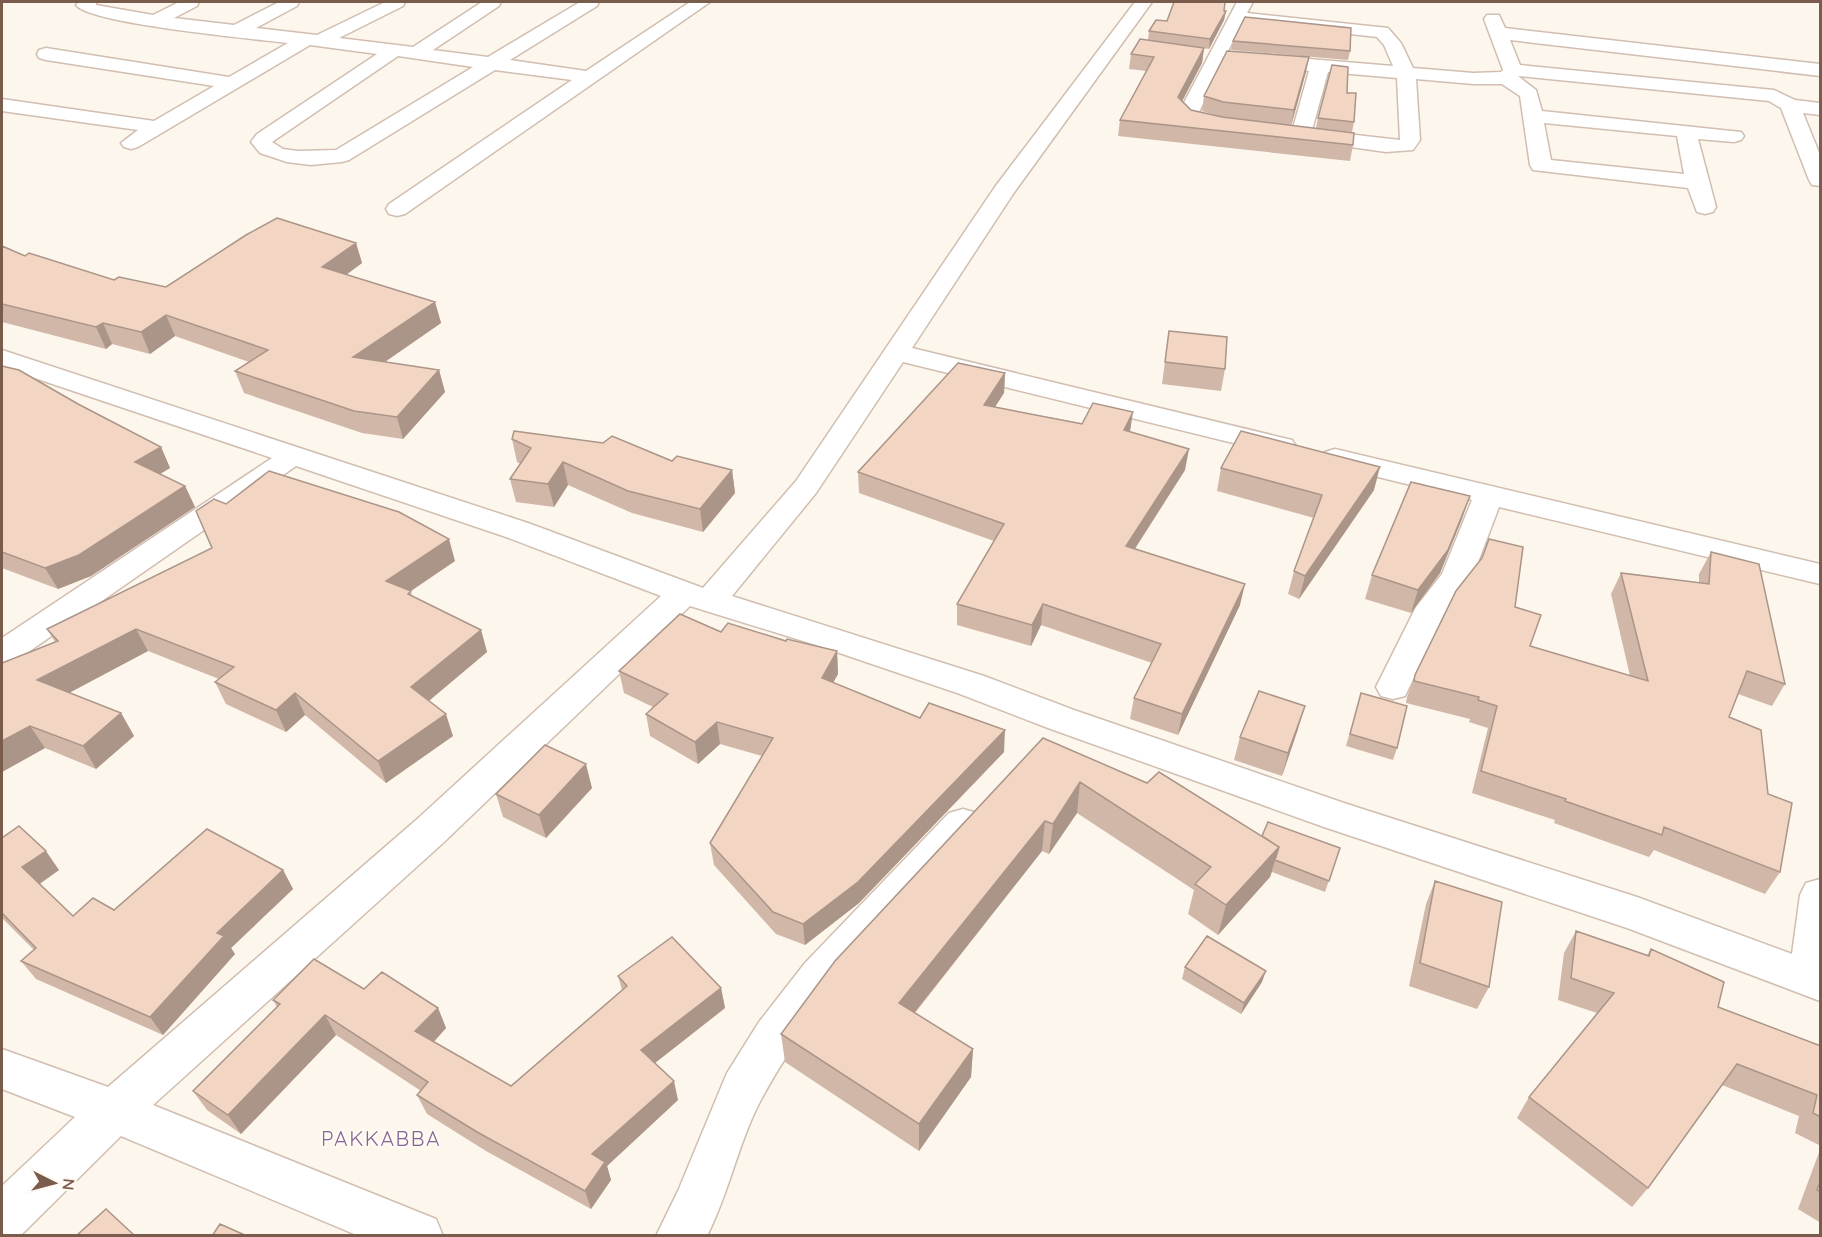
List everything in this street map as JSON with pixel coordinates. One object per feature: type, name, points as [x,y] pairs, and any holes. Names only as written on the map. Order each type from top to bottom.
[{"type":"street","points":[[88,2],[85,4],[91,9],[155,21],[590,77]]},
{"type":"street","points":[[155,21],[191,2]]},
{"type":"street","points":[[237,31],[291,2]]},
{"type":"street","points":[[131,143],[231,82],[397,2]]},
{"type":"street","points":[[416,53],[493,2]]},
{"type":"street","points":[[394,51],[264,138],[261,142],[262,146],[268,150],[303,158],[342,156],[591,2]]},
{"type":"street","points":[[397,209],[701,2]]},
{"type":"street","points":[[2,1219],[114,1111],[697,597],[806,487],[1004,192],[1123,44],[1143,2]]},
{"type":"street","points":[[1243,128],[1204,122],[1188,114],[1241,10],[1382,32],[1392,43],[1406,73],[1410,140],[1406,146],[1278,132]]},
{"type":"street","points":[[1697,182],[1541,165],[1529,94],[1508,74],[1495,26],[1616,45],[1821,70]]},
{"type":"street","points":[[1616,45],[1624,80]]},
{"type":"street","points":[[46,54],[231,82]]},
{"type":"street","points":[[1194,54],[1406,73],[1508,74],[1624,80],[1741,91],[1774,96],[1790,105],[1821,109]]},
{"type":"street","points":[[1731,59],[1741,91]]},
{"type":"street","points":[[1301,135],[1320,66]]},
{"type":"street","points":[[2,105],[156,127]]},
{"type":"street","points":[[1790,105],[1815,155],[1821,180]]},
{"type":"street","points":[[1533,116],[1734,136]]},
{"type":"street","points":[[1686,132],[1705,207]]},
{"type":"street","points":[[895,352],[1821,574]]},
{"type":"street","points":[[2,358],[517,530],[697,597],[828,637],[972,685],[1049,732],[1637,914],[1815,981],[1821,895]]},
{"type":"street","points":[[2,654],[294,456]]},
{"type":"street","points":[[1393,687],[1432,607],[1456,578],[1489,494]]},
{"type":"street","points":[[680,1236],[695,1208],[743,1088],[774,1036],[820,976],[989,796]]},
{"type":"street","points":[[2,1069],[114,1111],[419,1236]]},
{"type":"building","points":[[1174,2],[1225,2],[1224,11],[1226,11],[1210,39],[1149,31],[1156,20],[1167,21]]},
{"type":"building","points":[[1245,17],[1351,28],[1350,51],[1233,41]]},
{"type":"building","points":[[1140,39],[1204,48],[1178,97],[1191,110],[1222,117],[1354,133],[1353,145],[1120,120],[1154,57],[1131,54]]},
{"type":"building","points":[[1227,51],[1309,57],[1294,110],[1223,102],[1204,96]]},
{"type":"building","points":[[1332,65],[1348,67],[1347,93],[1356,93],[1354,122],[1318,118]]},
{"type":"building","points":[[277,218],[356,243],[322,267],[435,302],[353,357],[439,370],[397,417],[354,411],[235,371],[268,350],[166,315],[141,332],[103,323],[96,327],[2,304],[2,246],[25,256],[29,253],[114,280],[119,277],[166,287],[246,235]]},
{"type":"building","points":[[1169,331],[1227,337],[1225,369],[1165,362]]},
{"type":"building","points":[[958,363],[1005,373],[984,405],[1082,424],[1093,403],[1133,412],[1124,430],[1189,449],[1126,546],[1245,584],[1182,714],[1134,698],[1161,644],[1043,604],[1032,625],[957,604],[1004,524],[858,472]]},
{"type":"building","points":[[2,366],[19,370],[161,447],[135,462],[185,486],[79,555],[45,568],[2,552]]},
{"type":"building","points":[[514,431],[603,443],[612,436],[672,461],[677,456],[732,470],[700,509],[628,491],[563,462],[548,484],[510,479],[531,448],[512,439]]},
{"type":"building","points":[[1241,431],[1380,467],[1305,576],[1294,571],[1322,495],[1221,468]]},
{"type":"building","points":[[269,471],[399,512],[449,539],[386,581],[411,591],[408,594],[481,630],[411,687],[446,714],[378,761],[295,693],[276,710],[215,682],[234,667],[136,629],[37,680],[121,713],[83,746],[30,726],[2,741],[2,663],[58,641],[47,629],[212,548],[196,511],[214,499],[226,504]]},
{"type":"building","points":[[1411,482],[1470,496],[1448,550],[1418,590],[1372,575]]},
{"type":"building","points":[[1489,539],[1523,547],[1515,607],[1541,615],[1530,646],[1648,681],[1621,573],[1709,584],[1711,552],[1759,564],[1785,684],[1747,671],[1729,717],[1761,730],[1768,794],[1792,803],[1780,872],[1664,827],[1662,835],[1565,801],[1566,799],[1481,771],[1497,706],[1478,700],[1479,697],[1414,681],[1456,591],[1482,558]]},
{"type":"building","points":[[680,614],[721,632],[728,623],[786,641],[787,639],[837,651],[822,678],[920,718],[929,703],[1005,730],[858,882],[803,924],[773,912],[710,843],[773,738],[717,722],[695,742],[646,714],[668,694],[619,671]]},
{"type":"building","points":[[1259,691],[1305,706],[1288,753],[1240,737]]},
{"type":"building","points":[[1361,693],[1407,706],[1397,748],[1350,734]]},
{"type":"building","points":[[1043,738],[1147,783],[1159,772],[1279,847],[1226,905],[1195,884],[1211,867],[1080,782],[1053,824],[1045,821],[899,1003],[973,1049],[919,1124],[781,1034],[835,961]]},
{"type":"building","points":[[545,745],[586,764],[539,815],[496,794]]},
{"type":"building","points":[[1268,822],[1340,848],[1329,881],[1275,860],[1279,847],[1262,836]]},
{"type":"building","points":[[19,826],[46,851],[22,867],[73,916],[93,898],[114,910],[207,829],[283,870],[217,933],[224,936],[150,1017],[21,961],[36,948],[2,913],[2,838]]},
{"type":"building","points":[[1435,881],[1502,902],[1489,987],[1420,963]]},
{"type":"building","points":[[1576,931],[1649,956],[1651,949],[1724,982],[1718,1007],[1821,1046],[1821,1117],[1813,1113],[1817,1095],[1737,1064],[1648,1188],[1529,1097],[1614,993],[1571,978]]},
{"type":"building","points":[[1207,936],[1266,971],[1244,1003],[1185,967]]},
{"type":"building","points":[[672,937],[721,988],[641,1050],[674,1081],[592,1154],[605,1162],[585,1191],[477,1132],[417,1095],[428,1082],[325,1015],[228,1115],[193,1091],[280,1004],[273,1000],[314,959],[364,989],[382,972],[438,1008],[415,1031],[511,1086],[627,986],[618,976]]},
{"type":"building","points":[[1821,1180],[1821,1192],[1817,1190]]},
{"type":"building","points":[[106,1209],[135,1236],[76,1236]]},
{"type":"building","points":[[220,1224],[247,1236],[212,1236]]},
{"type":"district","name":"PAKKABBA","points":[[381,1138]]}]
